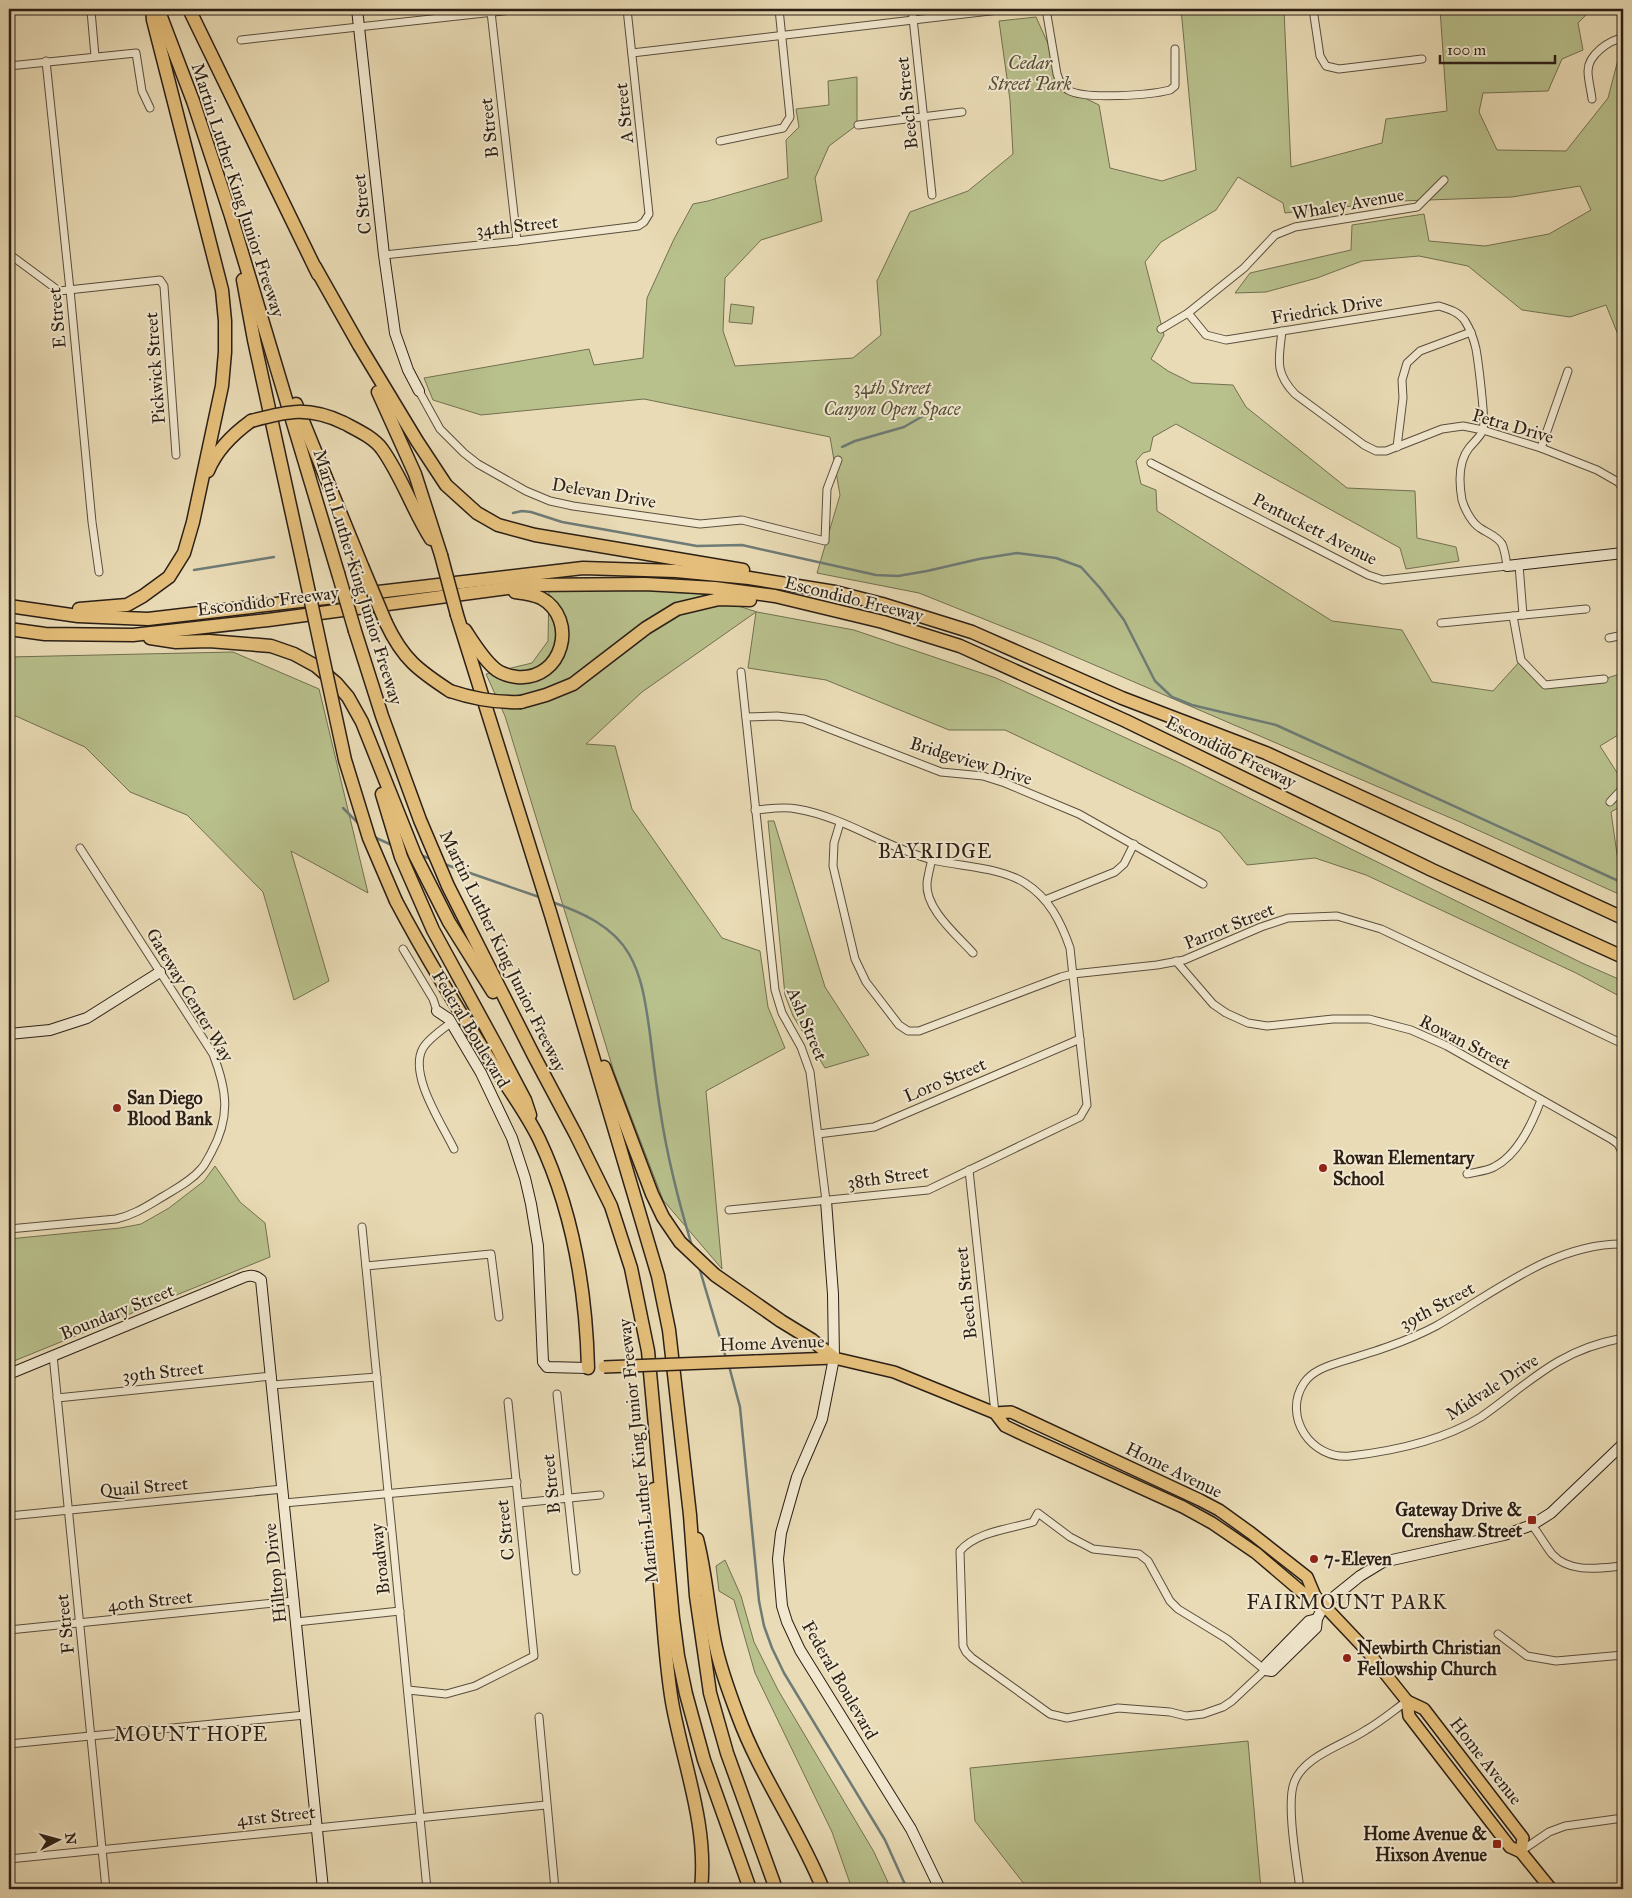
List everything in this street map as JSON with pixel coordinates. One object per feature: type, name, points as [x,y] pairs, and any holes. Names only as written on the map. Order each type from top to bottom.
[{"type":"highway","points":[[42,610],[109,608],[127,605],[169,577],[184,553],[198,501],[222,386],[226,352],[222,290],[152,20],[152,9]]},
{"type":"highway","name":"Martin Luther King Junior Freeway","points":[[158,9],[193,100],[231,216],[382,716],[430,845],[445,880],[576,1135],[614,1214],[641,1308],[648,1351],[673,1618],[686,1694],[704,1760],[750,1889]]},
{"type":"highway","name":"Martin Luther King Junior Freeway","points":[[192,13],[389,415],[415,474],[440,553],[458,619],[551,915],[660,1286],[669,1330],[690,1515],[699,1627],[710,1693],[727,1753],[776,1889]]},
{"type":"highway","points":[[231,216],[254,340],[347,768],[369,838],[396,901],[418,941],[538,1138]]},
{"type":"highway","points":[[315,267],[417,441],[446,485],[477,513],[498,525],[536,534],[752,571],[835,592]]},
{"type":"highway","points":[[268,338],[394,641],[407,658],[422,672],[450,691],[481,700],[504,702],[522,702],[546,695],[573,684],[646,628],[677,609],[719,599],[835,609]]},
{"type":"highway","points":[[198,501],[209,468],[219,451],[232,435],[251,421],[298,411],[325,414],[364,434],[382,448],[419,520],[440,553]]},
{"type":"highway","name":"Escondido Freeway","points":[[9,606],[78,616],[148,619],[583,568],[676,571],[749,578],[835,592],[882,604],[972,632],[1122,698],[1266,753],[1623,918]]},
{"type":"highway","name":"Escondido Freeway","points":[[9,629],[45,634],[133,635],[532,585],[645,584],[723,589],[775,596],[835,609],[960,646],[1126,721],[1432,870],[1623,958]]},
{"type":"highway","points":[[458,619],[493,667],[502,673],[524,677],[535,675],[547,669],[555,660],[562,636],[559,618],[550,604],[539,597],[526,593],[477,592]]},
{"type":"highway","points":[[133,635],[176,642],[244,642],[271,646],[294,654],[316,666],[336,683],[348,697],[362,722],[405,834],[449,922],[534,1056]]},
{"type":"highway","points":[[375,757],[381,791],[406,871],[433,930],[525,1100],[538,1138],[557,1182],[571,1227],[582,1277],[588,1368]]},
{"type":"highway","points":[[566,966],[646,1180],[663,1217],[680,1242],[715,1275],[812,1340],[834,1358]]},
{"type":"highway","points":[[652,1394],[654,1519],[665,1652],[676,1721],[701,1835],[703,1867],[701,1889]]},
{"type":"highway","points":[[690,1515],[703,1563],[715,1644],[733,1702],[756,1757],[811,1860],[823,1889]]},
{"type":"main road","name":"Home Avenue","points":[[588,1368],[834,1358],[894,1372],[994,1413],[1011,1412],[1168,1484],[1219,1510],[1251,1532],[1306,1576],[1315,1596],[1368,1652],[1407,1701],[1424,1709],[1523,1838],[1521,1852]]},
{"type":"main road","name":"Home Avenue","points":[[1407,1701],[1409,1716],[1414,1723],[1510,1847],[1521,1852],[1551,1889]]},
{"type":"street","name":"C Street","points":[[357,9],[384,255],[395,333],[408,370],[419,391]]},
{"type":"street","points":[[241,40],[522,9]]},
{"type":"street","name":"A Street","points":[[627,9],[649,214]]},
{"type":"street","points":[[720,141],[783,128],[790,117],[778,9]]},
{"type":"street","name":"Beech Street","points":[[912,9],[932,194]]},
{"type":"street","points":[[632,53],[1007,9]]},
{"type":"street","points":[[1046,9],[1057,74],[1061,84],[1075,93],[1113,96],[1170,90],[1175,86],[1175,49]]},
{"type":"street","points":[[1314,9],[1320,56],[1326,66],[1339,69],[1422,59]]},
{"type":"street","points":[[90,11],[95,56]]},
{"type":"street","name":"B Street","points":[[491,12],[517,241]]},
{"type":"street","points":[[1592,99],[1588,69],[1596,52],[1613,39],[1623,38]]},
{"type":"street","points":[[9,66],[136,53],[142,91],[150,108]]},
{"type":"street","name":"E Street","points":[[46,61],[92,522],[99,572]]},
{"type":"street","points":[[858,125],[962,112]]},
{"type":"street","name":"Whaley Avenue","points":[[1161,328],[1188,314],[1244,268],[1275,235],[1294,227],[1417,207],[1444,180]]},
{"type":"street","name":"34th Street","points":[[384,255],[638,226],[644,222],[649,214]]},
{"type":"street","points":[[9,254],[59,291],[70,290]]},
{"type":"street","name":"Pickwick Street","points":[[70,290],[160,280],[164,286],[176,455]]},
{"type":"street","name":"Friedrick Drive","points":[[1188,314],[1201,331],[1214,338],[1226,340],[1439,306],[1457,313],[1464,319],[1471,332]]},
{"type":"street","name":"Petra Drive","points":[[1282,331],[1279,365],[1281,377],[1295,394],[1364,445],[1376,451],[1386,451],[1442,429],[1463,426],[1483,430],[1541,448],[1597,470],[1618,482],[1623,489]]},
{"type":"street","points":[[1397,446],[1403,398],[1402,380],[1407,363],[1420,351],[1471,332],[1476,349],[1483,430],[1465,453],[1461,468],[1460,484],[1463,502],[1471,519],[1478,527],[1495,537],[1501,544],[1508,566]]},
{"type":"street","points":[[1541,448],[1568,371]]},
{"type":"street","name":"Delevan Drive","points":[[419,391],[440,429],[464,454],[526,491],[573,506],[700,524],[742,520],[825,541],[827,489],[838,460]]},
{"type":"street","name":"Pentuckett Avenue","points":[[1151,463],[1368,575],[1383,580],[1623,553]]},
{"type":"street","points":[[1519,565],[1523,615]]},
{"type":"street","points":[[1441,623],[1586,608]]},
{"type":"street","points":[[1513,616],[1521,660],[1545,686],[1604,679]]},
{"type":"street","points":[[1609,638],[1623,635]]},
{"type":"street","name":"Ash Street","points":[[741,672],[774,990],[782,1013],[801,1047],[810,1072],[826,1201],[834,1294],[834,1358]]},
{"type":"street","name":"Bridgeview Drive","points":[[746,717],[776,716],[804,719],[941,772],[983,776],[1005,783],[1079,814],[1203,884]]},
{"type":"street","points":[[1610,802],[1623,788]]},
{"type":"street","name":"38th Street","points":[[729,1210],[928,1190],[1067,1124],[1080,1117],[1087,1105],[1070,948],[1056,914],[1045,900],[1025,883],[1007,874],[932,859],[894,846],[815,813],[796,808],[755,810]]},
{"type":"street","name":"Parrot Street","points":[[840,823],[834,843],[833,866],[855,959],[866,982],[899,1025],[908,1031],[919,1031],[1061,977],[1184,960],[1261,927],[1288,918],[1337,916],[1381,929],[1623,1044]]},
{"type":"street","points":[[1045,900],[1115,872],[1124,864],[1134,844]]},
{"type":"street","name":"Gateway Center Way","points":[[9,1229],[131,1216],[186,1182],[203,1166],[218,1140],[224,1121],[225,1098],[222,1076],[213,1054],[80,848]]},
{"type":"street","points":[[932,859],[927,882],[933,908],[973,953]]},
{"type":"street","name":"Federal Boulevard","points":[[403,949],[433,999],[436,1011],[450,1019],[482,1073],[512,1138],[525,1178],[538,1246],[543,1362]]},
{"type":"street","name":"Rowan Street","points":[[1176,961],[1213,1004],[1226,1013],[1248,1023],[1268,1026],[1332,1019],[1369,1019],[1411,1030],[1447,1046],[1611,1139],[1618,1144],[1623,1154]]},
{"type":"street","points":[[9,1034],[50,1030],[87,1018],[160,972]]},
{"type":"street","points":[[452,1022],[424,1046],[420,1054],[419,1070],[427,1094],[454,1149]]},
{"type":"street","name":"Loro Street","points":[[818,1134],[874,1127],[1080,1039]]},
{"type":"street","points":[[1467,1174],[1494,1167],[1510,1154],[1533,1121],[1541,1100]]},
{"type":"street","name":"Beech Street","points":[[969,1170],[994,1413]]},
{"type":"street","name":"Broadway","points":[[362,1227],[427,1889]]},
{"type":"street","name":"39th Street","points":[[1299,1423],[1297,1417],[1298,1400],[1304,1382],[1321,1368],[1390,1347],[1434,1327],[1539,1265],[1558,1257],[1597,1246],[1623,1244]]},
{"type":"street","points":[[366,1266],[491,1254],[499,1317]]},
{"type":"street","name":"Hilltop Drive","points":[[237,1280],[249,1275],[257,1276],[261,1280],[323,1889]]},
{"type":"street","name":"Boundary Street","points":[[9,1374],[237,1280]]},
{"type":"street","name":"Midvale Drive","points":[[1299,1423],[1304,1434],[1312,1443],[1320,1450],[1332,1454],[1347,1456],[1408,1446],[1448,1433],[1479,1418],[1559,1361],[1605,1342],[1623,1338]]},
{"type":"street","name":"F Street","points":[[53,1355],[106,1889]]},
{"type":"street","name":"Federal Boulevard","points":[[834,1358],[822,1419],[797,1477],[781,1533],[778,1573],[782,1606],[800,1650],[911,1829],[940,1889]]},
{"type":"street","name":"Home Avenue","points":[[543,1362],[547,1366],[588,1368]]},
{"type":"street","name":"39th Street","points":[[57,1398],[272,1381],[376,1376]]},
{"type":"street","name":"B Street","points":[[557,1394],[576,1570]]},
{"type":"street","name":"C Street","points":[[408,1690],[446,1694],[475,1686],[534,1656],[508,1402]]},
{"type":"street","points":[[1265,1670],[1232,1701],[1203,1714],[1186,1716],[1170,1712],[1118,1708],[1067,1718],[1050,1714],[966,1652],[964,1646],[960,1552],[966,1544],[979,1538],[1033,1522],[1038,1513],[1070,1537],[1093,1549],[1139,1554],[1148,1561],[1170,1601],[1178,1609],[1228,1639],[1265,1670],[1272,1671],[1316,1628],[1317,1620],[1324,1605],[1360,1576],[1383,1562],[1504,1535],[1532,1525],[1551,1513],[1623,1445]]},
{"type":"street","points":[[284,1503],[517,1482]]},
{"type":"street","name":"Quail Street","points":[[9,1516],[283,1489]]},
{"type":"street","points":[[519,1503],[600,1495]]},
{"type":"street","points":[[1532,1525],[1554,1556],[1575,1567],[1591,1569],[1623,1566]]},
{"type":"street","name":"40th Street","points":[[9,1630],[294,1601]]},
{"type":"street","points":[[296,1622],[400,1612]]},
{"type":"street","points":[[1498,1634],[1527,1656],[1556,1661],[1623,1655]]},
{"type":"street","points":[[1300,1889],[1290,1802],[1293,1783],[1301,1770],[1311,1761],[1367,1730],[1407,1701]]},
{"type":"street","points":[[9,1744],[305,1714]]},
{"type":"street","points":[[539,1717],[555,1889]]},
{"type":"street","name":"41st Street","points":[[9,1859],[546,1805]]},
{"type":"street","points":[[1521,1852],[1549,1832],[1565,1826],[1623,1818]]},
{"type":"green space","points":[[1181,9],[1286,9],[1284,10],[1291,167],[1382,143],[1386,119],[1447,111],[1440,9],[1592,9],[1578,23],[1583,50],[1562,59],[1548,91],[1483,93],[1479,112],[1497,150],[1566,151],[1608,98],[1620,52],[1623,52],[1623,347],[1606,305],[1570,317],[1522,310],[1468,266],[1419,256],[1362,261],[1317,278],[1266,292],[1235,293],[1250,273],[1351,250],[1352,225],[1424,214],[1429,241],[1485,246],[1549,234],[1591,210],[1580,186],[1512,197],[1400,201],[1285,213],[1283,203],[1238,177],[1216,210],[1161,242],[1145,262],[1164,335],[1151,359],[1168,371],[1192,383],[1233,385],[1246,407],[1347,488],[1415,491],[1417,538],[1456,547],[1459,561],[1406,569],[1400,548],[1176,424],[1153,437],[1150,451],[1143,453],[1136,461],[1141,484],[1156,490],[1157,511],[1332,621],[1402,630],[1432,682],[1493,691],[1521,660],[1546,685],[1604,679],[1623,673],[1623,732],[1600,746],[1623,782],[1623,805],[1611,812],[1623,896],[1460,822],[1041,642],[919,593],[817,573],[840,495],[830,437],[644,399],[481,415],[433,400],[424,378],[589,349],[594,365],[643,358],[647,298],[674,239],[693,204],[788,178],[786,140],[799,127],[796,109],[829,105],[828,81],[857,77],[857,125],[829,146],[815,178],[822,221],[761,240],[725,278],[723,331],[735,366],[853,358],[881,335],[877,281],[910,212],[968,191],[1013,154],[1010,100],[999,21],[1036,17],[1050,48],[1058,85],[1099,105],[1110,168],[1162,181],[1196,170]]},
{"type":"green space","points":[[731,304],[754,307],[752,324],[729,322]]},
{"type":"green space","points":[[643,589],[698,593],[757,612],[854,630],[996,678],[1180,763],[1582,963],[1623,981],[1623,998],[1576,973],[1366,875],[1315,858],[1247,865],[1220,832],[1005,730],[949,730],[826,680],[748,668],[756,612],[642,692],[586,744],[615,746],[632,809],[722,938],[760,951],[768,1007],[785,1048],[706,1091],[722,1269],[663,1200],[614,1072],[505,716],[486,674],[532,663],[548,641],[549,591]]},
{"type":"green space","points":[[233,652],[319,689],[368,893],[291,851],[329,981],[294,1000],[263,892],[187,815],[130,792],[85,747],[9,713],[9,657]]},
{"type":"green space","points":[[768,821],[774,821],[825,987],[869,1055],[825,1068],[793,1016],[785,995]]},
{"type":"green space","points":[[215,1166],[240,1202],[265,1223],[270,1257],[9,1363],[9,1239],[120,1228],[141,1224],[169,1208],[204,1181]]},
{"type":"green space","points":[[725,1560],[741,1596],[754,1642],[778,1690],[874,1852],[891,1889],[852,1889],[832,1832],[755,1673],[734,1600],[719,1591],[716,1566]]},
{"type":"green space","points":[[1248,1741],[1261,1889],[1028,1889],[975,1821],[970,1768]]},
{"type":"waterway","points":[[842,447],[855,441],[904,427],[928,413]]},
{"type":"waterway","points":[[513,513],[531,512],[562,522],[697,546],[742,545],[876,575],[898,576],[1017,553],[1056,558],[1081,567],[1100,588],[1124,620],[1155,681],[1172,697],[1192,705],[1276,725],[1623,883]]},
{"type":"waterway","points":[[194,570],[274,557]]},
{"type":"waterway","points":[[343,808],[360,825]]},
{"type":"waterway","points":[[374,837],[394,846]]},
{"type":"waterway","points":[[420,855],[431,859]]},
{"type":"waterway","points":[[444,864],[542,898]]},
{"type":"waterway","points":[[552,902],[585,915],[605,928],[622,944],[634,963],[645,1003],[666,1144],[692,1246]]},
{"type":"waterway","points":[[699,1267],[726,1358]]},
{"type":"waterway","points":[[729,1366],[740,1407],[759,1601],[764,1626],[784,1673],[885,1840],[907,1889]]},
{"type":"place","name":"San Diego Blood Bank","points":[[117,1108]]},
{"type":"place","name":"Rowan Elementary School","points":[[1323,1168]]},
{"type":"place","name":"Gateway Drive & Crenshaw Street","points":[[1532,1520]]},
{"type":"place","name":"7-Eleven","points":[[1314,1559]]},
{"type":"place","name":"Newbirth Christian Fellowship Church","points":[[1347,1658]]},
{"type":"place","name":"Home Avenue & Hixson Avenue","points":[[1497,1844]]},
{"type":"district","name":"BAYRIDGE","points":[[935,851]]},
{"type":"district","name":"FAIRMOUNT PARK","points":[[1347,1602]]},
{"type":"district","name":"MOUNT HOPE","points":[[191,1734]]},
{"type":"park label","name":"Cedar Street Park","points":[[1030,73]]},
{"type":"park label","name":"34th Street Canyon Open Space","points":[[892,398]]}]
